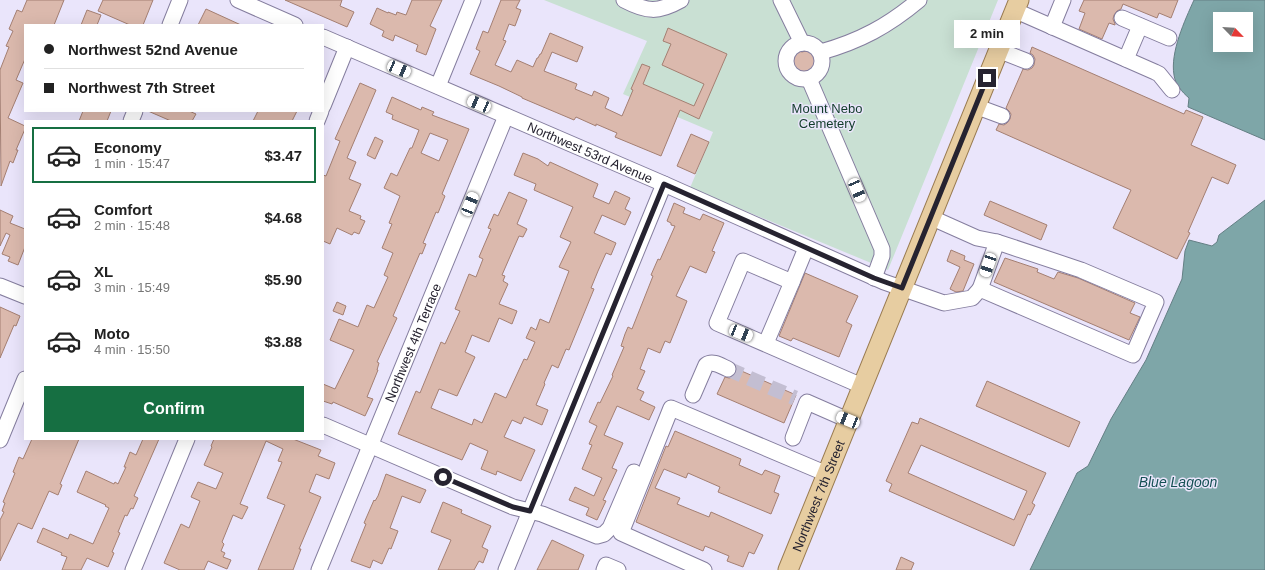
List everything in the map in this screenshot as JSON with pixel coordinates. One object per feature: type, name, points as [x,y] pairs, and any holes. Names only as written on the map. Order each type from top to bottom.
[{"type":"main road","name":"Northwest 7th Street","points":[[788,570],[1017,5]]},
{"type":"street","points":[[170,24],[180,0]]},
{"type":"street","points":[[238,0],[269,6],[294,24]]},
{"type":"street","points":[[438,86],[473,0]]},
{"type":"street","points":[[624,0],[638,7],[651,10],[661,9],[681,0]]},
{"type":"street","points":[[781,0],[802,43]]},
{"type":"street","points":[[821,52],[848,43],[876,31],[899,17],[919,0]]},
{"type":"street","points":[[1052,27],[1063,0]]},
{"type":"street","points":[[1017,5],[1052,27],[1159,74],[1172,90]]},
{"type":"street","points":[[1122,18],[1169,38]]},
{"type":"street","points":[[1126,59],[1140,26]]},
{"type":"street","name":"Northwest 53rd Avenue","points":[[324,37],[664,184],[874,278],[944,304],[972,298],[980,289]]},
{"type":"street","points":[[807,43],[813,45],[821,52],[823,63],[818,73],[809,79],[803,80],[792,76],[786,65],[786,59],[791,48],[796,44],[807,43]]},
{"type":"street","points":[[324,104],[347,47]]},
{"type":"street","points":[[998,50],[1026,61]]},
{"type":"street","points":[[809,79],[882,249],[882,256],[874,278]]},
{"type":"street","points":[[975,106],[1002,116]]},
{"type":"street","name":"Northwest 4th Terrace","points":[[320,570],[506,116]]},
{"type":"street","points":[[506,570],[664,184]]},
{"type":"street","points":[[930,217],[977,238],[997,242],[1081,270],[1156,302],[1133,355],[980,289],[997,242]]},
{"type":"street","points":[[766,343],[806,248]]},
{"type":"street","points":[[792,282],[743,262],[717,323],[862,386]]},
{"type":"street","points":[[0,286],[24,296]]},
{"type":"street","points":[[693,395],[708,363],[712,362],[728,369]]},
{"type":"street","points":[[0,440],[24,381]]},
{"type":"street","points":[[793,438],[801,400],[848,420]]},
{"type":"street","points":[[704,570],[621,533],[671,408],[827,474]]},
{"type":"street","points":[[324,425],[513,507],[548,516],[597,536],[604,534],[610,528],[634,472]]},
{"type":"street","points":[[133,570],[187,440]]},
{"type":"street","points":[[604,570],[606,565],[618,570]]},
{"type":"green space","name":"Mount Nebo Cemetery","points":[[544,0],[998,0],[888,270],[690,188],[713,132],[623,94],[647,41]]},
{"type":"water","points":[[1194,0],[1265,0],[1265,140],[1188,107],[1189,98],[1177,85],[1173,66],[1176,46]]},
{"type":"water","name":"Blue Lagoon","points":[[1265,200],[1265,570],[1030,570],[1077,473],[1088,466],[1111,419],[1146,360],[1182,279],[1185,251],[1189,240],[1212,246],[1217,242],[1219,235]]},
{"type":"building","points":[[27,0],[64,0],[54,24],[24,24],[24,61],[16,80],[23,83],[8,118],[24,126],[24,131],[16,150],[18,150],[13,163],[10,161],[1,186],[0,70],[9,47],[6,46],[13,31],[9,29],[17,10],[22,12]]},
{"type":"building","points":[[103,0],[153,0],[143,24],[128,24],[98,11]]},
{"type":"building","points":[[285,0],[342,0],[340,6],[354,12],[347,27]]},
{"type":"building","points":[[412,0],[442,0],[430,26],[436,29],[426,55],[416,51],[418,45],[395,35],[393,41],[382,36],[384,31],[370,24],[377,8],[396,15],[397,12],[406,15]]},
{"type":"building","points":[[501,0],[520,0],[516,8],[521,10],[515,26],[509,24],[503,40],[506,41],[495,65],[511,72],[517,60],[533,67],[537,58],[541,54],[550,33],[583,47],[577,62],[552,52],[544,71],[577,84],[575,89],[592,96],[594,91],[609,98],[605,108],[622,116],[633,90],[631,89],[642,64],[650,67],[643,84],[694,106],[704,84],[662,65],[671,44],[663,41],[668,28],[727,54],[699,119],[680,110],[661,156],[615,137],[617,133],[576,117],[574,120],[470,74],[480,51],[476,49],[483,31],[488,33]]},
{"type":"building","points":[[1084,0],[1178,0],[1171,18],[1159,13],[1157,18],[1123,4],[1121,9],[1114,15],[1113,19],[1115,25],[1109,23],[1102,39],[1079,29],[1085,13],[1079,11]]},
{"type":"building","points":[[206,9],[239,24],[198,24]]},
{"type":"building","points":[[87,10],[101,15],[97,24],[81,24]]},
{"type":"building","points":[[1032,47],[1184,114],[1186,110],[1203,117],[1191,145],[1236,165],[1228,184],[1212,177],[1188,232],[1190,233],[1177,259],[1113,228],[1131,190],[996,130],[999,124],[1004,125],[1010,119],[1011,114],[1006,108],[1023,69],[1028,70],[1034,65],[1035,59],[1030,53]]},
{"type":"building","points":[[809,49],[812,51],[816,59],[816,66],[812,71],[806,71],[801,74],[797,73],[791,67],[791,54],[796,50],[802,52]]},
{"type":"building","points":[[360,83],[376,90],[347,158],[356,162],[349,179],[361,184],[349,211],[361,216],[360,219],[365,221],[359,234],[354,232],[352,235],[337,228],[330,244],[324,241],[324,175],[326,176],[340,141],[335,139]]},
{"type":"building","points":[[392,97],[421,110],[422,107],[434,112],[432,115],[469,129],[442,194],[445,196],[438,213],[436,212],[423,243],[426,244],[422,254],[420,253],[393,316],[397,318],[377,362],[379,363],[378,370],[367,397],[373,399],[365,416],[333,402],[332,404],[324,401],[324,384],[335,389],[354,350],[330,340],[339,319],[358,327],[367,305],[374,308],[388,277],[384,275],[393,253],[382,248],[392,224],[389,223],[400,196],[384,188],[391,173],[397,176],[410,148],[412,148],[419,130],[392,119],[393,115],[386,112]],"holes":[[[430,133],[448,140],[439,161],[421,153]]]},
{"type":"building","points":[[83,112],[111,112],[107,120],[79,120]]},
{"type":"building","points":[[150,112],[191,112],[196,114],[193,120],[169,120]]},
{"type":"building","points":[[258,112],[296,112],[292,120],[254,120]]},
{"type":"building","points":[[691,134],[709,142],[695,174],[677,166]]},
{"type":"building","points":[[375,137],[383,141],[375,159],[367,155]]},
{"type":"building","points":[[523,153],[538,159],[548,166],[550,162],[598,184],[593,197],[609,204],[615,191],[630,198],[625,209],[631,212],[625,225],[602,215],[594,233],[616,243],[611,255],[606,253],[598,271],[591,288],[594,289],[569,350],[566,349],[558,368],[552,365],[544,383],[545,384],[536,405],[548,410],[542,425],[524,417],[521,424],[512,420],[504,437],[535,450],[521,481],[497,471],[496,475],[481,469],[488,451],[470,443],[462,460],[398,434],[416,391],[420,393],[441,342],[445,344],[460,311],[455,309],[469,274],[476,277],[483,259],[479,257],[491,229],[488,228],[494,214],[498,216],[509,192],[527,200],[517,224],[527,229],[523,237],[519,236],[502,275],[505,276],[503,281],[508,284],[499,304],[517,311],[512,324],[499,318],[489,342],[472,335],[465,352],[475,357],[457,396],[439,389],[431,408],[472,425],[474,419],[482,423],[495,393],[506,398],[524,359],[527,360],[535,342],[526,338],[531,327],[536,330],[540,319],[549,323],[569,271],[559,267],[571,242],[560,237],[573,207],[534,190],[536,184],[514,175]]},
{"type":"building","points":[[990,201],[1047,225],[1041,240],[984,215]]},
{"type":"building","points":[[674,203],[685,208],[683,213],[700,220],[703,214],[724,223],[712,251],[715,252],[706,273],[690,266],[676,296],[687,301],[670,343],[665,341],[660,353],[648,348],[640,369],[645,371],[637,389],[644,392],[640,400],[655,407],[649,420],[617,406],[604,435],[623,443],[612,468],[617,470],[603,500],[606,501],[597,520],[586,515],[589,508],[569,500],[575,487],[594,496],[602,478],[582,469],[592,445],[589,444],[597,426],[589,422],[598,402],[600,403],[613,376],[612,375],[624,347],[621,346],[625,334],[628,327],[632,329],[653,276],[651,275],[658,259],[660,260],[675,226],[671,225],[671,223],[667,221]]},
{"type":"building","points":[[0,210],[13,216],[10,223],[24,229],[24,250],[18,265],[8,261],[10,257],[2,254],[10,235],[6,233],[0,246]]},
{"type":"building","points":[[951,250],[965,256],[964,260],[974,264],[963,291],[956,292],[950,289],[960,267],[947,261]]},
{"type":"building","points":[[1005,258],[1038,269],[1037,272],[1054,279],[1058,272],[1078,278],[1135,303],[1130,313],[1140,317],[1129,340],[994,282]]},
{"type":"building","points":[[805,273],[858,296],[846,322],[852,325],[839,357],[793,338],[791,341],[779,336]]},
{"type":"building","points":[[337,302],[346,306],[343,315],[333,311]]},
{"type":"building","points":[[0,307],[20,316],[16,326],[14,325],[0,358]]},
{"type":"building","points":[[737,369],[796,395],[784,423],[717,394],[725,377],[733,377]]},
{"type":"building","points":[[987,381],[1080,422],[1069,447],[976,406]]},
{"type":"building","points":[[920,418],[1046,473],[1032,503],[1035,505],[1030,515],[1028,514],[1014,546],[889,491],[892,484],[886,481],[912,422],[918,424]],"holes":[[[921,445],[1027,491],[1014,520],[908,473]]]},
{"type":"building","points":[[675,431],[741,459],[739,465],[762,475],[765,470],[780,476],[774,492],[779,494],[771,514],[718,492],[720,487],[688,473],[686,478],[664,469],[655,488],[680,498],[677,504],[709,517],[711,512],[763,535],[754,554],[749,552],[743,567],[727,561],[729,556],[705,546],[703,551],[636,522],[666,446],[668,447]]},
{"type":"building","points":[[32,440],[79,440],[60,484],[62,485],[58,495],[49,491],[32,529],[18,523],[0,561],[0,520],[4,512],[2,511],[5,503],[3,502],[15,473],[13,472],[19,457],[23,459]]},
{"type":"building","points":[[143,440],[159,440],[134,496],[138,498],[133,509],[131,508],[127,516],[125,515],[118,532],[120,533],[112,552],[114,553],[108,567],[87,558],[81,570],[62,570],[67,557],[61,555],[62,553],[37,542],[43,528],[68,539],[70,534],[93,544],[109,508],[105,506],[106,505],[77,492],[86,471],[114,484],[115,482],[118,484],[126,467],[124,467],[130,452],[136,455]]},
{"type":"building","points":[[214,440],[296,440],[321,450],[318,456],[335,463],[329,479],[316,474],[309,492],[321,497],[299,549],[301,549],[293,570],[258,570],[285,505],[267,498],[282,462],[278,461],[283,449],[266,441],[240,504],[248,507],[242,519],[233,515],[222,542],[224,544],[221,551],[225,553],[223,557],[231,560],[227,569],[208,561],[204,570],[180,570],[164,563],[181,524],[189,528],[200,501],[191,497],[198,482],[216,489],[223,473],[204,465],[212,447]]},
{"type":"building","points":[[386,474],[426,490],[420,503],[402,496],[390,528],[398,531],[391,549],[389,548],[382,564],[373,560],[370,568],[351,561],[366,524],[364,523],[374,500],[375,501],[378,496]]},
{"type":"building","points":[[443,502],[462,510],[461,513],[491,526],[482,547],[488,550],[483,563],[479,561],[474,570],[438,570],[451,540],[431,532]]},
{"type":"building","points":[[552,540],[584,555],[578,570],[537,570]]},
{"type":"building","points":[[901,557],[914,563],[911,570],[896,570]]},
{"type":"tunnel","points":[[728,369],[795,398]]},
{"type":"route","points":[[443,477],[513,507],[530,511],[664,184],[874,278],[902,288],[987,78]]}]
